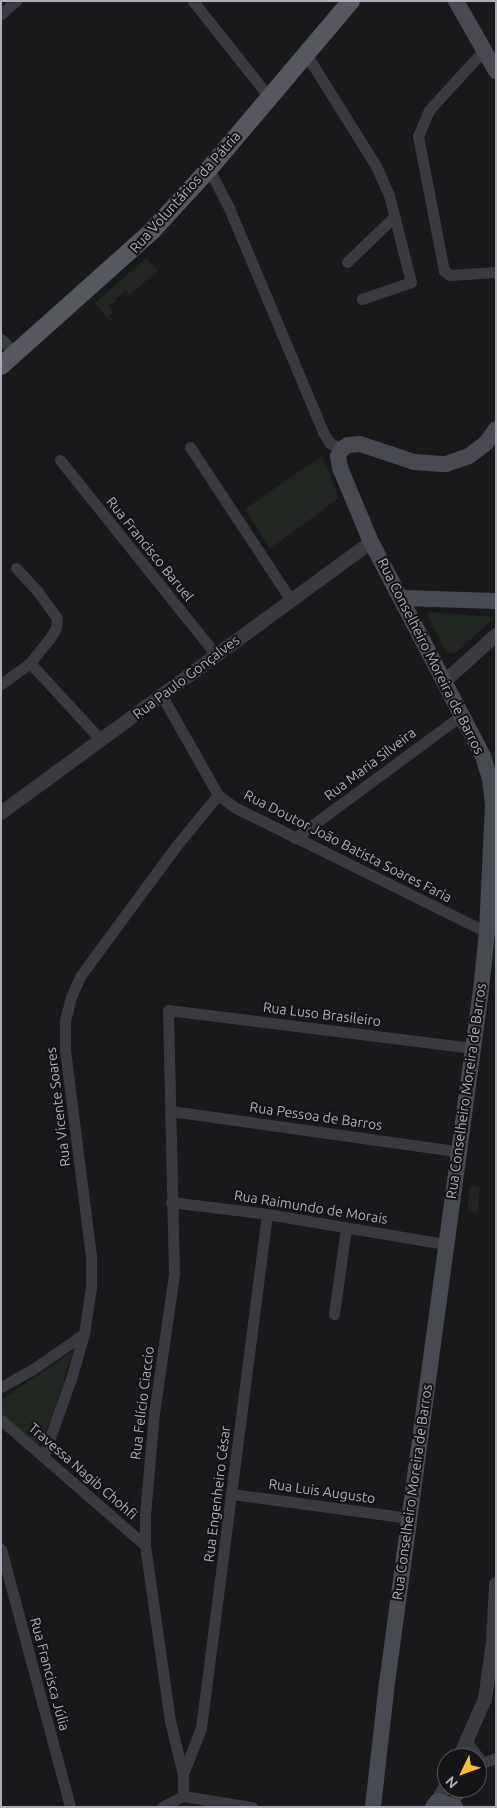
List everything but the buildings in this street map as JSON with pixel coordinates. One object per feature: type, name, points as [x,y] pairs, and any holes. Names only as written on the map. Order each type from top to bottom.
[{"type":"main road","name":"Rua Voluntários da Pátria","points":[[1,366],[138,246],[209,169],[352,1]]},
{"type":"main road","points":[[456,1],[496,71]]},
{"type":"main road","points":[[342,449],[360,444],[414,462],[446,464],[470,456],[486,443],[496,428]]},
{"type":"main road","name":"Rua Conselheiro Moreira de Barros","points":[[342,449],[338,461],[371,542],[483,756],[490,779],[492,804],[487,932],[409,1518],[373,1807]]},
{"type":"main road","points":[[401,598],[496,601]]},
{"type":"street","points":[[1,14],[16,1]]},
{"type":"street","points":[[193,1],[269,97]]},
{"type":"street","points":[[484,50],[430,110],[418,136],[444,271],[450,275],[496,272]]},
{"type":"street","points":[[306,54],[376,166],[390,195],[411,282],[362,299]]},
{"type":"street","points":[[209,169],[229,208],[323,432],[330,443],[342,449]]},
{"type":"street","points":[[348,262],[395,216]]},
{"type":"street","points":[[1,339],[15,354]]},
{"type":"street","points":[[190,447],[292,600]]},
{"type":"street","name":"Rua Francisco Baruel","points":[[60,460],[216,655]]},
{"type":"street","name":"Rua Paulo Gonçalves","points":[[1,813],[371,542]]},
{"type":"street","points":[[1,684],[30,663],[56,628],[57,618],[38,592],[16,568]]},
{"type":"street","points":[[445,681],[496,636]]},
{"type":"street","points":[[30,663],[101,740]]},
{"type":"street","name":"Rua Doutor João Batista Soares Faria","points":[[162,696],[218,795],[236,808],[487,932]]},
{"type":"street","name":"Rua Maria Silveira","points":[[296,838],[462,715]]},
{"type":"street","name":"Rua Vicente Soares","points":[[43,1457],[68,1388],[84,1334],[91,1286],[92,1256],[65,1050],[65,1021],[71,997],[81,975],[176,846],[218,795]]},
{"type":"street","name":"Rua Luso Brasileiro","points":[[168,1010],[471,1048]]},
{"type":"street","name":"Rua Felício Ciaccio","points":[[168,1010],[174,1274],[154,1413],[145,1544],[170,1721],[183,1774],[186,1802]]},
{"type":"street","name":"Rua Pessoa de Barros","points":[[171,1111],[457,1152]]},
{"type":"street","name":"Rua Raimundo de Morais","points":[[171,1202],[267,1214],[445,1244]]},
{"type":"street","name":"Rua Engenheiro César","points":[[183,1774],[201,1728],[267,1214]]},
{"type":"street","points":[[334,1314],[346,1228]]},
{"type":"street","points":[[1,1387],[33,1370],[84,1334]]},
{"type":"street","name":"Travessa Nagib Chohfi","points":[[1,1420],[145,1544]]},
{"type":"street","name":"Rua Luis Augusto","points":[[232,1494],[409,1518]]},
{"type":"street","name":"Rua Francisca Júlia","points":[[1,1549],[70,1807]]},
{"type":"street","points":[[464,1748],[485,1699],[493,1642],[496,1584]]},
{"type":"street","points":[[467,1742],[470,1748]]},
{"type":"street","points":[[165,1805],[198,1798],[252,1807]]},
{"type":"shaded area","points":[[146,258],[158,271],[129,295],[126,291],[115,299],[116,301],[109,306],[113,312],[108,316],[112,320],[110,321],[95,303]]},
{"type":"shaded area","points":[[322,456],[339,498],[270,549],[245,509]]},
{"type":"shaded area","points":[[429,612],[492,617],[493,619],[457,652],[451,654],[446,651],[427,615]]},
{"type":"shaded area","points":[[470,1186],[480,1187],[477,1212],[467,1211]]},
{"type":"shaded area","points":[[73,1351],[53,1416],[36,1450],[1,1423],[1,1400]]}]
